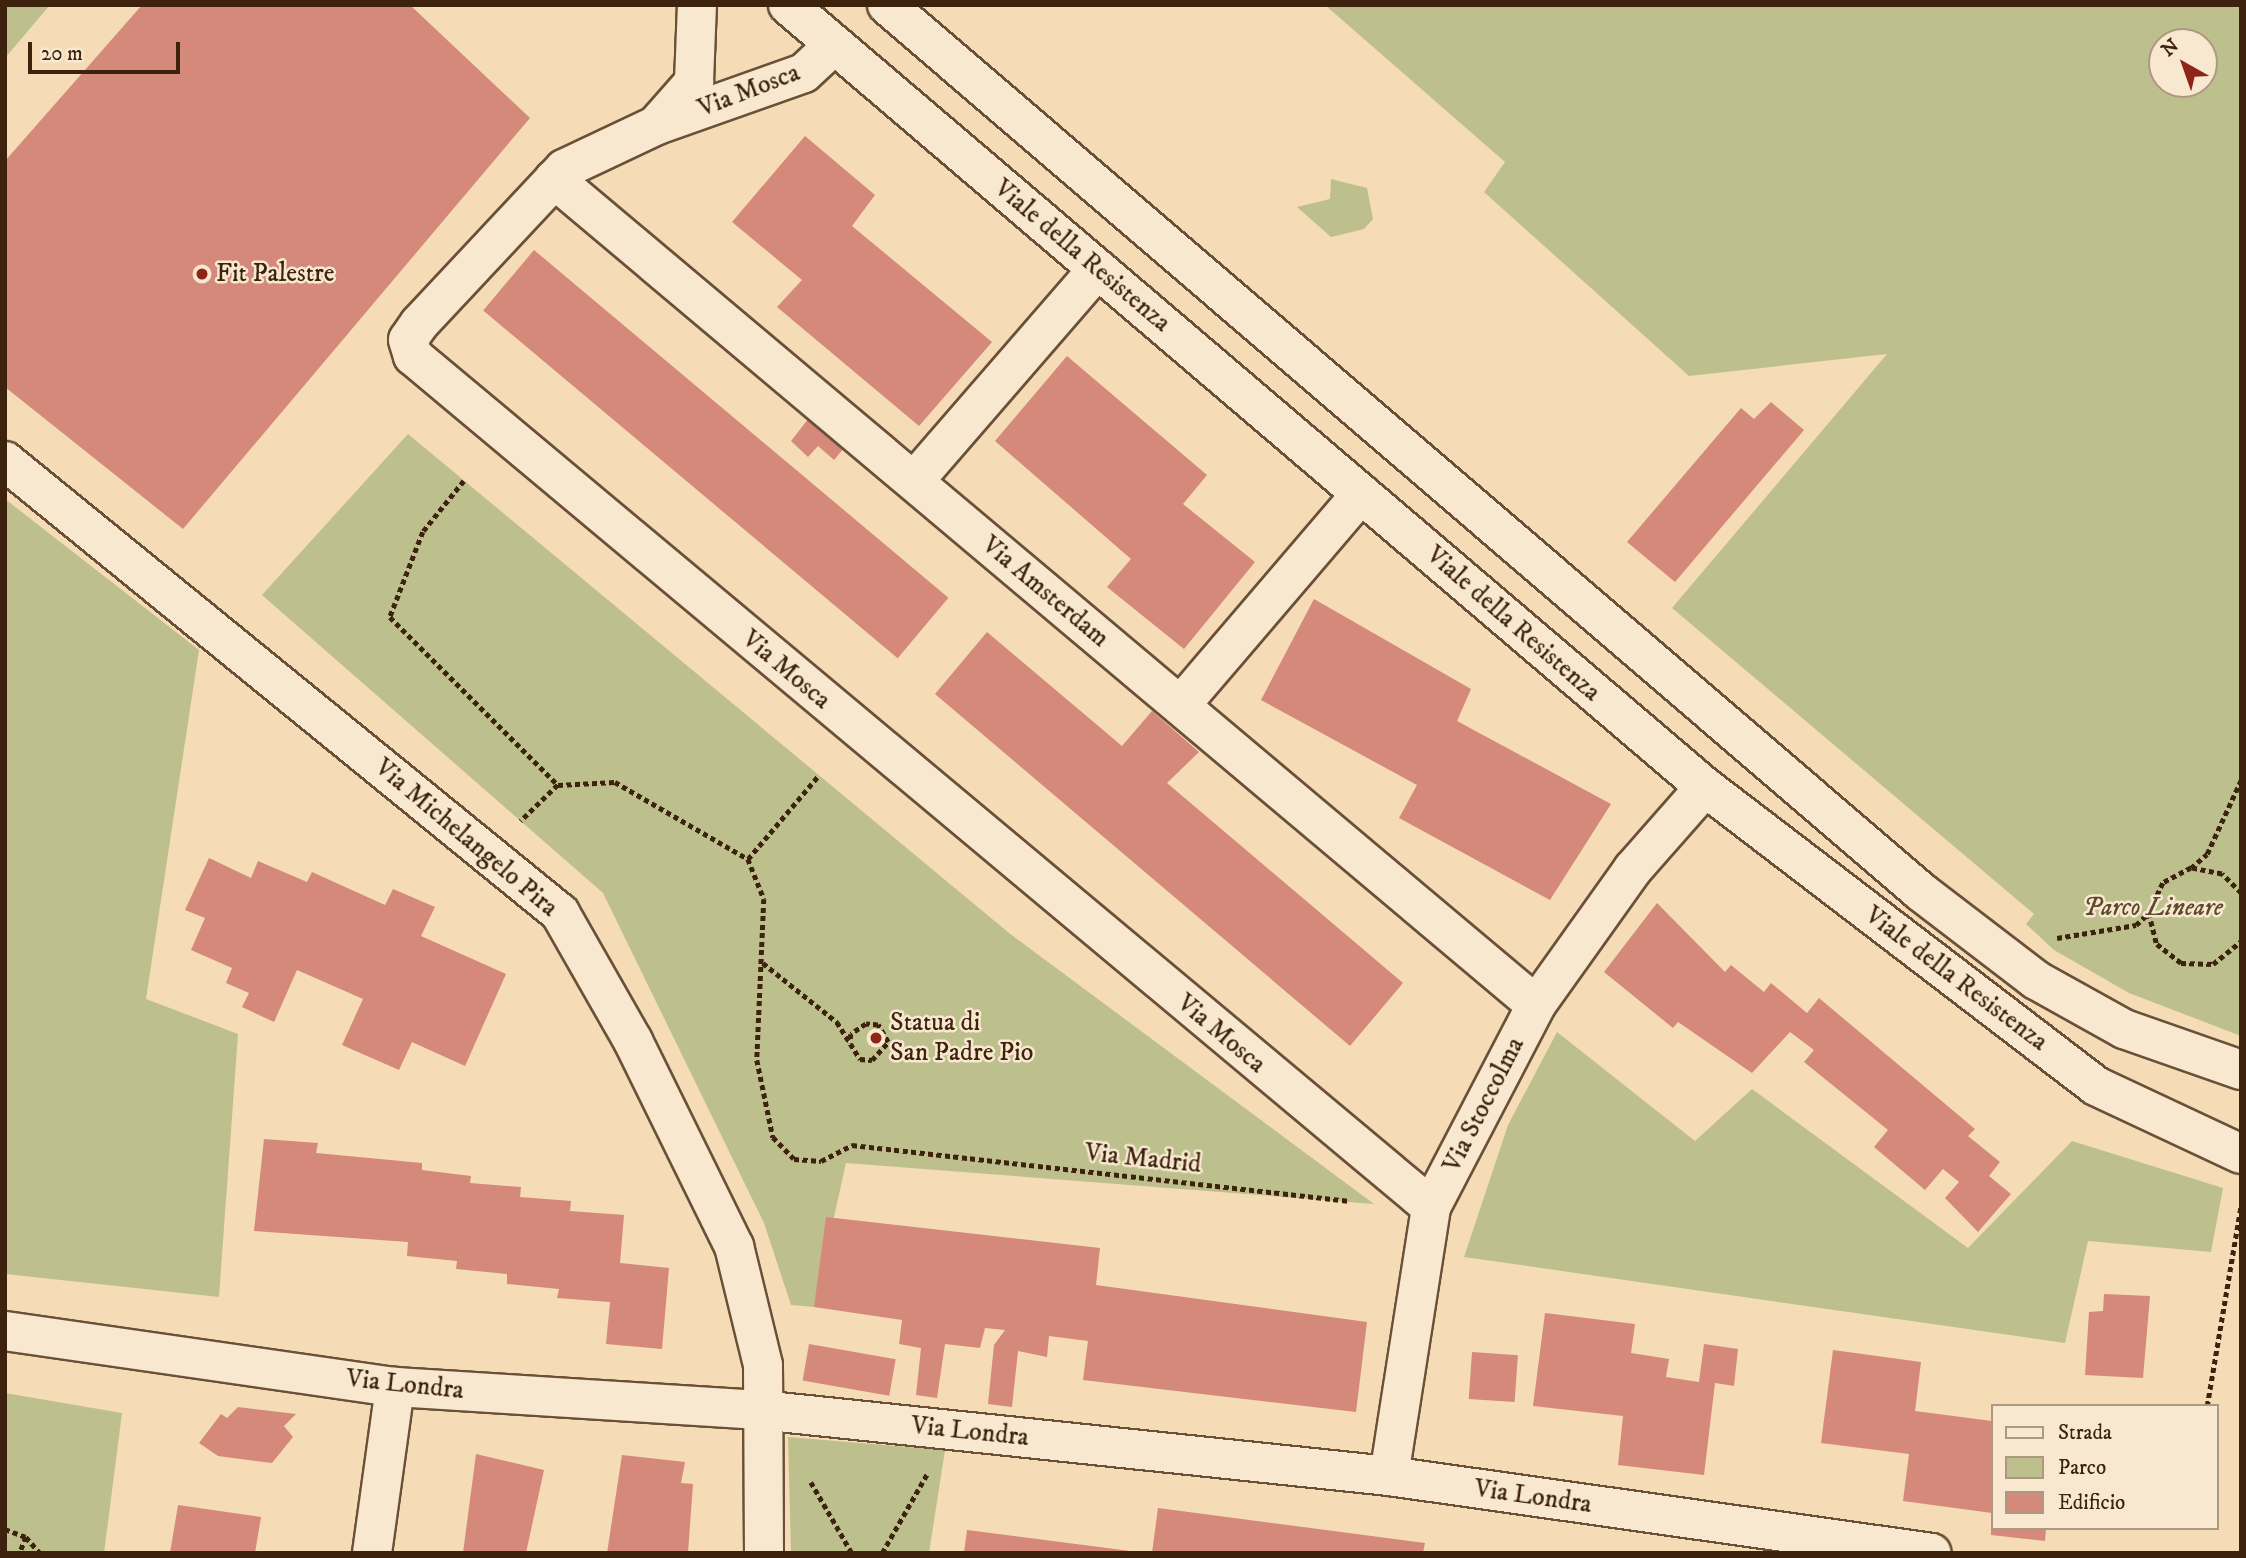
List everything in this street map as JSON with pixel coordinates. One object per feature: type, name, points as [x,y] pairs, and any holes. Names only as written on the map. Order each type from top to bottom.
[{"type":"street","name":"Via Mosca","points":[[657,125],[694,82],[697,5]]},
{"type":"street","name":"Viale della Resistenza","points":[[788,5],[1705,787],[2095,1086],[2241,1154]]},
{"type":"street","name":"Viale della Resistenza","points":[[887,5],[1921,892],[2036,980],[2124,1029],[2241,1070]]},
{"type":"street","name":"Via Mosca","points":[[831,41],[804,73],[657,125],[590,152],[554,179],[419,324],[408,340],[413,356],[1431,1208]]},
{"type":"street","name":"Via Amsterdam","points":[[554,179],[1536,1004]]},
{"type":"street","points":[[921,473],[1098,269]]},
{"type":"street","name":"Via Michelangelo Pira","points":[[5,461],[560,913],[633,1041],[734,1246],[763,1365],[760,1410],[764,1553]]},
{"type":"street","points":[[1191,693],[1361,494]]},
{"type":"street","name":"Via Stoccolma","points":[[1389,1476],[1431,1208],[1536,1004],[1633,869],[1705,787]]},
{"type":"street","name":"Via Londra","points":[[5,1331],[395,1387],[760,1410],[1389,1476],[1932,1553]]},
{"type":"street","points":[[372,1553],[395,1387]]},
{"type":"path","points":[[464,481],[423,532],[390,617],[558,785]]},
{"type":"path","points":[[748,859],[819,775]]},
{"type":"path","points":[[2044,940],[2136,925],[2149,913],[2162,883],[2191,868],[2207,854],[2241,780]]},
{"type":"path","points":[[512,830],[558,785],[615,782],[748,859],[764,900],[762,963],[837,1022],[850,1043],[860,1059],[872,1060],[888,1042],[878,1026],[866,1024],[851,1034],[850,1043]]},
{"type":"path","points":[[2191,868],[2222,874],[2241,893]]},
{"type":"path","points":[[2149,913],[2157,944],[2181,963],[2213,964],[2241,941]]},
{"type":"path","name":"Via Madrid","points":[[762,963],[757,1060],[773,1138],[794,1159],[821,1161],[852,1145],[1360,1202]]},
{"type":"path","points":[[2207,1404],[2241,1205]]},
{"type":"path","points":[[882,1553],[933,1463]]},
{"type":"path","points":[[803,1468],[852,1553]]},
{"type":"path","points":[[5,1529],[26,1538],[40,1553]]},
{"type":"path","points":[[20,1553],[26,1538]]},
{"type":"green space","points":[[5,5],[50,5],[5,58]]},
{"type":"green space","name":"Parco Lineare","points":[[1325,5],[2241,5],[2241,1036],[2129,993],[2054,950],[2026,924],[2034,914],[1672,608],[1887,354],[1689,376],[1484,192],[1505,162]]},
{"type":"green space","points":[[1331,179],[1367,188],[1373,219],[1364,229],[1331,237],[1297,207],[1330,199]]},
{"type":"green space","points":[[408,434],[1009,933],[1374,1204],[846,1163],[814,1307],[791,1305],[764,1223],[603,893],[262,595]]},
{"type":"green space","points":[[5,499],[199,650],[146,999],[238,1034],[219,1297],[5,1274]]},
{"type":"green space","points":[[1557,1032],[1695,1141],[1752,1089],[1968,1248],[2072,1141],[2223,1188],[2211,1252],[2088,1241],[2065,1343],[1464,1257],[1508,1125]]},
{"type":"green space","points":[[5,1393],[122,1413],[104,1553],[5,1553]]},
{"type":"green space","points":[[788,1437],[945,1450],[929,1553],[791,1553]]},
{"type":"building","name":"Fit Palestre","points":[[142,5],[410,5],[530,118],[183,529],[5,387],[5,161]]},
{"type":"building","points":[[805,136],[875,195],[852,226],[992,342],[919,426],[777,307],[802,280],[732,222]]},
{"type":"building","points":[[534,250],[948,598],[898,658],[483,311]]},
{"type":"building","points":[[1067,356],[1207,475],[1183,504],[1255,562],[1184,649],[1107,587],[1131,559],[995,441]]},
{"type":"building","points":[[1771,402],[1804,430],[1675,582],[1627,542],[1741,408],[1754,419]]},
{"type":"building","points":[[809,418],[844,448],[834,460],[818,446],[808,457],[791,441]]},
{"type":"building","points":[[1314,599],[1471,689],[1457,721],[1611,804],[1550,900],[1399,818],[1417,785],[1261,700]]},
{"type":"building","points":[[987,632],[1122,746],[1152,711],[1199,752],[1167,783],[1403,983],[1350,1046],[935,694]]},
{"type":"building","points":[[209,858],[251,878],[258,861],[307,882],[312,872],[385,905],[393,889],[435,907],[421,936],[506,974],[465,1066],[412,1042],[399,1070],[342,1045],[363,999],[297,970],[274,1022],[242,1007],[249,993],[226,983],[232,968],[191,950],[205,918],[185,910]]},
{"type":"building","points":[[1657,903],[1725,972],[1731,965],[1764,992],[1771,983],[1807,1013],[1819,998],[1975,1129],[1968,1136],[2000,1162],[1989,1176],[2011,1194],[1978,1232],[1945,1198],[1959,1182],[1943,1169],[1925,1190],[1874,1147],[1888,1130],[1804,1062],[1814,1050],[1790,1032],[1752,1073],[1678,1022],[1673,1028],[1604,972]]},
{"type":"building","points":[[264,1139],[318,1143],[316,1153],[422,1163],[422,1170],[471,1176],[470,1183],[521,1187],[520,1197],[571,1201],[570,1211],[624,1215],[620,1263],[669,1268],[662,1349],[606,1344],[610,1302],[557,1298],[559,1289],[507,1284],[507,1274],[456,1269],[457,1261],[407,1256],[408,1242],[254,1231]]},
{"type":"building","points":[[826,1217],[1100,1248],[1096,1285],[1367,1322],[1356,1412],[1083,1380],[1088,1341],[1049,1336],[1047,1357],[1018,1351],[1012,1407],[988,1404],[994,1345],[1005,1330],[985,1328],[980,1348],[945,1344],[937,1398],[916,1395],[921,1348],[899,1344],[902,1320],[814,1307]]},
{"type":"building","points":[[2104,1294],[2150,1296],[2143,1378],[2085,1375],[2089,1312],[2103,1311]]},
{"type":"building","points":[[1545,1313],[1635,1324],[1631,1353],[1669,1359],[1666,1377],[1699,1382],[1704,1344],[1738,1349],[1734,1386],[1715,1383],[1704,1475],[1618,1465],[1623,1416],[1533,1406]]},
{"type":"building","points":[[809,1344],[896,1359],[889,1396],[803,1380]]},
{"type":"building","points":[[1833,1350],[1921,1362],[1915,1411],[1990,1421],[1990,1513],[1903,1501],[1909,1454],[1821,1443]]},
{"type":"building","points":[[1472,1352],[1518,1355],[1515,1402],[1469,1399]]},
{"type":"building","points":[[238,1407],[296,1414],[284,1426],[293,1437],[272,1463],[218,1456],[199,1443],[221,1414],[227,1418]]},
{"type":"building","points":[[476,1454],[544,1470],[526,1553],[463,1553]]},
{"type":"building","points":[[622,1455],[685,1462],[681,1483],[693,1484],[688,1553],[607,1553]]},
{"type":"building","points":[[178,1505],[261,1517],[255,1553],[170,1553]]},
{"type":"building","points":[[1158,1508],[1425,1543],[1423,1553],[1152,1553]]},
{"type":"building","points":[[967,1530],[1130,1551],[1130,1553],[964,1553]]},
{"type":"building","points":[[1991,1530],[2046,1530],[2045,1541],[1991,1535]]},
{"type":"place","name":"Fit Palestre","points":[[202,274]]},
{"type":"place","name":"Statua di San Padre Pio","points":[[876,1038]]}]
